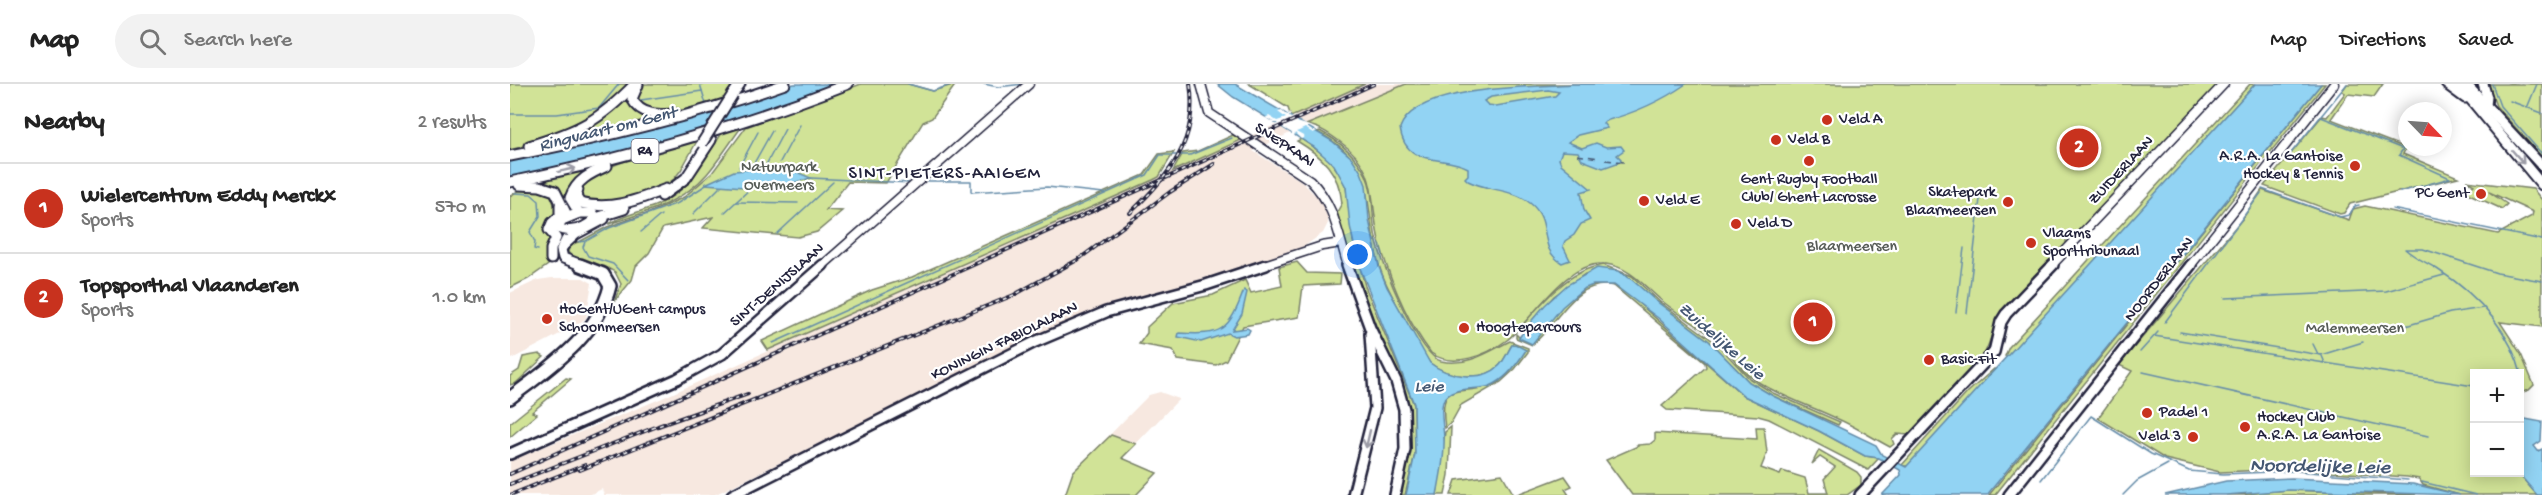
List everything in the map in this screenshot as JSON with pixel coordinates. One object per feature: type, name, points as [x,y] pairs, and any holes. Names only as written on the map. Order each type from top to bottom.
[{"type":"main road","points":[[637,84],[633,102],[644,111],[668,114],[705,108]]},
{"type":"main road","points":[[510,153],[586,125],[614,106],[637,84]]},
{"type":"main road","points":[[510,153],[612,133],[705,108],[779,84]]},
{"type":"main road","name":"R4","points":[[510,153],[639,128],[710,109],[785,84]]},
{"type":"main road","name":"R4","points":[[510,184],[632,155],[778,111],[848,84]]},
{"type":"main road","points":[[2445,84],[2473,103]]},
{"type":"main road","points":[[2458,84],[2542,185]]},
{"type":"main road","points":[[2466,84],[2542,166]]},
{"type":"main road","points":[[2483,84],[2487,97],[2486,105]]},
{"type":"main road","points":[[562,247],[576,234],[632,207],[659,197],[681,183],[740,89]]},
{"type":"main road","points":[[579,213],[570,198],[572,190],[582,180],[616,162],[727,130],[778,111]]},
{"type":"main road","points":[[510,398],[565,353],[594,320],[609,296],[610,286],[603,274],[563,258],[562,247],[569,235],[596,216],[646,200],[666,189],[679,179],[707,142]]},
{"type":"main road","points":[[660,150],[601,170],[581,185],[576,197],[585,204],[606,206],[635,201],[666,189]]},
{"type":"main road","points":[[510,184],[547,187],[559,194],[567,217]]},
{"type":"main road","points":[[551,259],[551,249],[556,238],[549,230],[552,223],[560,216],[559,206],[563,203]]},
{"type":"main road","points":[[578,229],[563,231],[557,226],[567,217],[579,213],[596,216],[632,207]]},
{"type":"main road","points":[[563,231],[553,257],[563,265],[590,269]]},
{"type":"street","name":"SINT-DENIJSLAAN","points":[[510,454],[685,375],[722,354],[920,182],[982,122],[1029,84]]},
{"type":"street","name":"SNEPKAAI","points":[[1201,84],[1206,108],[1212,116],[1310,180],[1323,193],[1331,208],[1352,282],[1370,328]]},
{"type":"street","name":"ZUIDERLAAN","points":[[1860,495],[1994,352],[2001,322],[2006,314],[2224,84]]},
{"type":"street","name":"NOORDERLAAN","points":[[2009,495],[2334,84]]},
{"type":"street","name":"KONINGIN FABIOLALAAN","points":[[732,495],[1072,325],[1106,312],[1206,285],[1322,246],[1341,243]]},
{"type":"street","points":[[1353,495],[1375,408],[1376,382],[1370,328]]},
{"type":"street","points":[[1370,328],[1396,381],[1404,409],[1405,449],[1395,495]]},
{"type":"shaded area","points":[[1365,84],[1406,84],[1306,125],[1291,117]]},
{"type":"shaded area","points":[[1277,124],[1290,133],[1253,151],[1301,181],[1318,198],[1328,216],[1328,223],[1323,233],[1299,250],[1195,285],[1097,311],[1070,321],[714,495],[604,495],[602,489],[589,495],[510,495],[510,461],[660,399]]},
{"type":"shaded area","name":"HoGent/UGent campus Schoonmeersen","points":[[583,278],[592,283],[586,318],[510,360],[510,293],[538,280]]},
{"type":"shaded area","points":[[1160,392],[1179,399],[1099,482],[1073,472],[1149,395]]},
{"type":"green space","points":[[510,84],[633,84],[611,106],[551,138],[510,150]]},
{"type":"green space","points":[[643,84],[734,84],[731,92],[723,101],[676,113],[654,112],[636,101]]},
{"type":"green space","name":"Natuurpark Overmeers","points":[[861,84],[908,84],[933,91],[956,84],[932,118],[923,122],[886,183],[848,182],[826,210],[842,211],[817,232],[798,237],[703,228],[713,217],[663,228],[649,253],[636,266],[632,280],[614,302],[621,284],[615,272],[604,266],[600,268],[572,257],[568,252],[570,244],[684,197],[712,173],[746,127]]},
{"type":"green space","points":[[1249,84],[1365,84],[1291,117],[1288,108]]},
{"type":"green space","name":"Blaarmeersen","points":[[1406,84],[2220,84],[2137,171],[2133,172],[2135,173],[2079,232],[2066,241],[2066,245],[2001,314],[1984,355],[1955,391],[1909,435],[1897,434],[1892,439],[1894,444],[1890,447],[1845,422],[1755,380],[1718,341],[1669,306],[1630,273],[1606,264],[1591,265],[1577,271],[1551,293],[1517,331],[1490,351],[1459,360],[1440,358],[1431,353],[1408,316],[1390,275],[1377,232],[1368,177],[1362,164],[1353,152],[1335,138],[1319,128],[1306,125]]},
{"type":"green space","points":[[2250,84],[2255,84],[2008,357],[2005,356],[2009,347]]},
{"type":"green space","points":[[2321,84],[2325,84],[1995,495],[1989,495]]},
{"type":"green space","name":"A.R.A. La Gantoise Hockey & Tennis","points":[[2347,84],[2383,84],[2374,97],[2348,94],[2331,119],[2398,145],[2398,156],[2408,156],[2458,177],[2350,204],[2344,213],[2340,214],[2264,186],[2322,116],[2327,117],[2345,93],[2342,91]]},
{"type":"green space","points":[[2488,84],[2542,84],[2542,157],[2496,106]]},
{"type":"green space","points":[[632,89],[631,105],[669,115],[627,128],[510,152],[565,135]]},
{"type":"green space","points":[[745,125],[697,184],[662,206],[609,224],[657,205],[680,191],[696,174],[722,133]]},
{"type":"green space","points":[[1320,131],[1346,149],[1366,175],[1371,190],[1379,250],[1412,326],[1432,355],[1441,361],[1460,362],[1485,354],[1510,341],[1528,348],[1528,352],[1515,369],[1501,382],[1461,405],[1451,423],[1445,428],[1444,403],[1447,396],[1459,391],[1495,384],[1510,371],[1526,350],[1512,345],[1499,366],[1483,375],[1454,374],[1430,363],[1392,295],[1379,265],[1366,189],[1360,173],[1351,158],[1337,144],[1317,132]]},
{"type":"green space","points":[[1233,135],[1241,140],[1173,171],[1183,153],[1198,151]]},
{"type":"green space","points":[[1301,139],[1327,157],[1340,174],[1346,187],[1353,241],[1365,286],[1414,405],[1415,454],[1405,495],[1400,495],[1407,463],[1408,433],[1405,405],[1387,352],[1350,262],[1337,212],[1342,203],[1337,182],[1328,166],[1297,141]]},
{"type":"green space","points":[[697,141],[674,179],[659,189],[621,203],[584,200],[579,195],[585,184],[612,166],[649,153]]},
{"type":"green space","points":[[1174,152],[1159,177],[1153,180],[768,350],[762,341],[872,290],[912,277],[1144,175],[1159,154]]},
{"type":"green space","points":[[604,166],[594,170],[566,202],[555,187],[525,183]]},
{"type":"green space","name":"Malemmeersen","points":[[2466,181],[2533,189],[2542,200],[2542,327],[2500,322],[2521,354],[2534,385],[2524,392],[2524,369],[2470,369],[2470,477],[2521,477],[2537,495],[2460,495],[2423,485],[2419,479],[2407,477],[2288,469],[2220,472],[2165,459],[2098,418],[2132,371],[2119,365],[2243,218],[2262,190],[2349,220],[2353,209],[2365,206],[2498,234],[2532,216],[2533,212],[2489,192],[2507,204],[2502,209],[2465,192],[2474,185]]},
{"type":"green space","points":[[524,187],[550,194],[558,214],[548,265],[510,288],[510,196]]},
{"type":"green space","points":[[1297,262],[1307,273],[1341,274],[1340,284],[1303,286],[1299,317],[1243,326],[1226,360],[1216,365],[1178,360],[1173,350],[1139,344],[1147,333],[1147,327],[1173,303],[1213,295],[1245,280],[1251,293],[1282,286],[1279,267]]},
{"type":"green space","points":[[1603,265],[1632,276],[1660,302],[1716,343],[1750,379],[1773,393],[1840,422],[1838,425],[1773,396],[1749,382],[1709,341],[1618,271],[1585,274],[1554,296],[1527,326],[1522,326],[1548,297],[1568,280],[1579,273]]},
{"type":"green space","points":[[1603,283],[1614,285],[1626,292],[1744,396],[1819,431],[1865,456],[1879,458],[1868,470],[1769,419],[1758,416],[1667,410],[1662,406],[1706,367],[1705,363],[1614,286],[1600,285],[1578,295],[1532,345],[1516,338],[1516,334],[1519,337],[1588,286]]},
{"type":"green space","points":[[539,354],[544,357],[516,383],[510,385],[510,376],[519,370],[523,357]]},
{"type":"green space","points":[[1994,369],[1996,370],[1909,466],[1901,466],[1968,392]]},
{"type":"green space","points":[[566,378],[571,379],[532,412],[537,414],[510,437],[510,423]]},
{"type":"green space","points":[[1451,427],[1449,475],[1445,495],[1437,495],[1445,432]]},
{"type":"green space","points":[[1756,427],[1764,427],[1767,453],[1761,468],[1780,475],[1782,471],[1805,478],[1809,493],[1828,493],[1824,479],[1835,467],[1820,457],[1812,464],[1819,450],[1857,472],[1861,477],[1861,485],[1847,495],[1632,495],[1606,460],[1637,445],[1650,444],[1655,440],[1655,433],[1757,439]]},
{"type":"green space","points":[[1111,435],[1136,444],[1122,458],[1157,473],[1136,495],[1065,495],[1073,472]]},
{"type":"green space","points":[[1502,474],[1514,495],[1451,495],[1456,480]]},
{"type":"green space","points":[[1565,476],[1572,486],[1565,489],[1569,495],[1515,495]]},
{"type":"green space","points":[[2289,490],[2416,495],[2226,495]]},
{"type":"water","points":[[794,84],[838,84],[736,121],[616,154],[510,178],[510,160],[746,101]]},
{"type":"water","name":"Leie","points":[[1217,84],[1235,84],[1332,141],[1352,158],[1366,185],[1369,220],[1379,267],[1387,287],[1430,363],[1454,374],[1483,375],[1499,366],[1512,345],[1515,344],[1526,350],[1511,371],[1496,383],[1457,391],[1446,397],[1442,411],[1444,450],[1437,495],[1406,495],[1415,454],[1414,404],[1358,263],[1350,226],[1346,187],[1334,165],[1314,147],[1233,97]]},
{"type":"water","points":[[1572,84],[1686,84],[1647,106],[1605,121],[1603,123],[1607,128],[1578,135],[1568,142],[1582,148],[1596,143],[1606,147],[1621,146],[1624,150],[1617,155],[1621,159],[1620,162],[1603,168],[1582,160],[1578,152],[1562,151],[1559,159],[1561,164],[1591,189],[1581,192],[1584,210],[1590,220],[1581,224],[1574,235],[1565,241],[1563,246],[1570,260],[1562,263],[1549,250],[1541,218],[1530,203],[1516,195],[1468,181],[1465,178],[1468,175],[1468,168],[1417,155],[1403,141],[1400,128],[1410,114],[1427,103],[1450,96],[1504,88]],"holes":[[[1548,90],[1559,92],[1555,96],[1496,106],[1488,105],[1484,101],[1491,97]]]},
{"type":"water","points":[[2255,84],[2321,84],[1987,495],[1882,495],[1901,475],[1900,470],[1879,458],[1865,456],[1819,431],[1744,396],[1658,318],[1614,285],[1593,285],[1583,289],[1562,307],[1532,344],[1519,338],[1545,305],[1567,285],[1597,268],[1618,271],[1709,341],[1749,382],[1773,396],[1876,445],[1882,455],[1906,467]]},
{"type":"water","points":[[771,168],[794,171],[811,178],[770,189],[705,184],[734,171]]},
{"type":"water","points":[[1244,290],[1247,292],[1242,314],[1232,330],[1247,328],[1250,330],[1248,334],[1234,336],[1228,333],[1201,342],[1178,337],[1179,333],[1215,332],[1222,328],[1234,314]]},
{"type":"water","points":[[2524,419],[2542,422],[2541,441],[2534,446],[2538,451],[2542,449],[2542,495],[2537,495],[2521,477],[2524,477]]},
{"type":"water","name":"Noordelijke Leie","points":[[2292,478],[2413,484],[2460,495],[2289,490],[2226,495],[2165,495],[2226,481]]},
{"type":"pier","points":[[1282,111],[1287,116],[1290,114],[1287,112],[1291,114],[1289,117],[1291,118],[1295,116],[1300,119],[1297,122],[1313,127],[1307,127],[1312,131],[1317,131],[1313,133],[1305,128],[1296,132],[1305,137],[1301,139],[1295,133],[1294,137],[1291,135],[1292,133],[1283,128],[1284,126],[1279,128],[1274,126],[1278,123],[1265,120],[1275,122],[1265,118],[1269,116],[1277,121],[1286,118],[1278,112]]},
{"type":"waterway","points":[[510,114],[557,114],[599,108],[619,84]]},
{"type":"waterway","points":[[700,84],[706,104]]},
{"type":"waterway","points":[[908,84],[933,91],[953,84]]},
{"type":"waterway","points":[[984,84],[998,87],[1023,84]]},
{"type":"waterway","points":[[2287,158],[2347,84]]},
{"type":"waterway","points":[[2492,84],[2500,106],[2542,154]]},
{"type":"waterway","points":[[2527,107],[2537,84]]},
{"type":"waterway","name":"Ringvaart om Gent","points":[[641,100],[702,91]]},
{"type":"waterway","points":[[2510,101],[2527,107]]},
{"type":"waterway","points":[[2527,107],[2542,113]]},
{"type":"waterway","points":[[2321,117],[2403,149],[2399,155],[2450,178],[2400,192]]},
{"type":"waterway","points":[[780,162],[800,125]]},
{"type":"waterway","points":[[766,165],[785,129]]},
{"type":"waterway","points":[[753,165],[772,131]]},
{"type":"waterway","points":[[739,167],[758,132]]},
{"type":"waterway","points":[[773,343],[1147,175],[1160,155],[1190,155],[1232,138]]},
{"type":"waterway","points":[[811,178],[911,183]]},
{"type":"waterway","points":[[928,181],[971,181],[971,192],[1047,187],[1104,193]]},
{"type":"waterway","points":[[777,234],[833,182]]},
{"type":"waterway","points":[[579,242],[586,241],[609,228],[678,203],[706,185]]},
{"type":"waterway","points":[[693,214],[721,186]]},
{"type":"waterway","points":[[724,213],[751,188]]},
{"type":"waterway","points":[[2262,189],[2340,217],[2349,215],[2355,206],[2359,205]]},
{"type":"waterway","points":[[1967,313],[1981,190]]},
{"type":"waterway","points":[[515,193],[531,194],[539,201],[540,216],[530,232],[535,242],[534,249],[538,250]]},
{"type":"waterway","points":[[2165,322],[2261,193]]},
{"type":"waterway","points":[[736,202],[798,203]]},
{"type":"waterway","points":[[2392,209],[2542,240]]},
{"type":"waterway","points":[[641,232],[661,215]]},
{"type":"waterway","points":[[585,242],[583,247],[588,256],[613,264],[628,280]]},
{"type":"waterway","points":[[1956,312],[1964,248]]},
{"type":"waterway","points":[[2520,369],[2501,329],[2479,302],[2452,279],[2405,249],[2423,249],[2497,273],[2542,281]]},
{"type":"waterway","points":[[2225,298],[2386,291],[2444,275]]},
{"type":"waterway","points":[[2395,329],[2450,313],[2483,308]]},
{"type":"waterway","points":[[2154,336],[2158,332]]},
{"type":"waterway","points":[[2180,332],[2321,355],[2363,342]]},
{"type":"waterway","points":[[2140,352],[2154,336]]},
{"type":"waterway","points":[[2154,336],[2325,363]]},
{"type":"waterway","points":[[2313,344],[2318,354]]},
{"type":"waterway","points":[[2322,356],[2325,363]]},
{"type":"waterway","points":[[2325,363],[2470,385]]},
{"type":"waterway","points":[[2143,372],[2428,436]]},
{"type":"waterway","points":[[2041,480],[2091,416],[2151,454],[2189,471],[2223,474],[2296,471],[2408,480]]},
{"type":"waterway","points":[[2123,495],[2137,481],[2168,464]]},
{"type":"waterway","points":[[2422,482],[2476,495]]},
{"type":"ferry route","points":[[1577,155],[1600,158]]},
{"type":"ferry route","points":[[1605,160],[1624,162]]},
{"type":"railway","points":[[1161,180],[1178,156],[1185,140],[1192,104],[1190,84]]},
{"type":"railway","points":[[1161,180],[1374,84]]},
{"type":"railway","points":[[580,470],[1014,295],[1079,259],[1170,192],[1214,164]]},
{"type":"railway","points":[[510,474],[1161,180]]},
{"type":"railway","points":[[1130,213],[1161,180]]},
{"type":"railway","points":[[510,484],[658,426],[748,394]]},
{"type":"railway","points":[[510,495],[585,465]]},
{"type":"place","name":"Veld A","points":[[1827,120]]},
{"type":"place","name":"Veld B","points":[[1776,140]]},
{"type":"place","name":"Topsporthal Vlaanderen","points":[[2079,148]]},
{"type":"place","name":"Gent Rugby Football Club/ Ghent Lacrosse","points":[[1809,161]]},
{"type":"place","name":"A.R.A. La Gantoise Hockey & Tennis","points":[[2355,166]]},
{"type":"place","name":"PC Gent","points":[[2481,194]]},
{"type":"place","name":"Veld E","points":[[1644,201]]},
{"type":"place","name":"Skatepark Blaarmeersen","points":[[2008,202]]},
{"type":"place","name":"Veld D","points":[[1736,224]]},
{"type":"place","name":"Vlaams Sporttribunaal","points":[[2031,243]]},
{"type":"place","name":"HoGent/UGent campus Schoonmeersen","points":[[547,319]]},
{"type":"place","name":"Wielercentrum Eddy Merckx","points":[[1813,322]]},
{"type":"place","name":"Hoogteparcours","points":[[1464,328]]},
{"type":"place","name":"Basic-Fit","points":[[1929,360]]},
{"type":"place","name":"Padel 1","points":[[2147,413]]},
{"type":"place","name":"Hockey Club A.R.A. La Gantoise","points":[[2245,427]]},
{"type":"place","name":"Veld 3","points":[[2193,437]]},
{"type":"district","name":"SINT-PIETERS-AAIGEM","points":[[945,174]]},
{"type":"water label","name":"Zuidelijke Leie","points":[[1721,342]]}]
